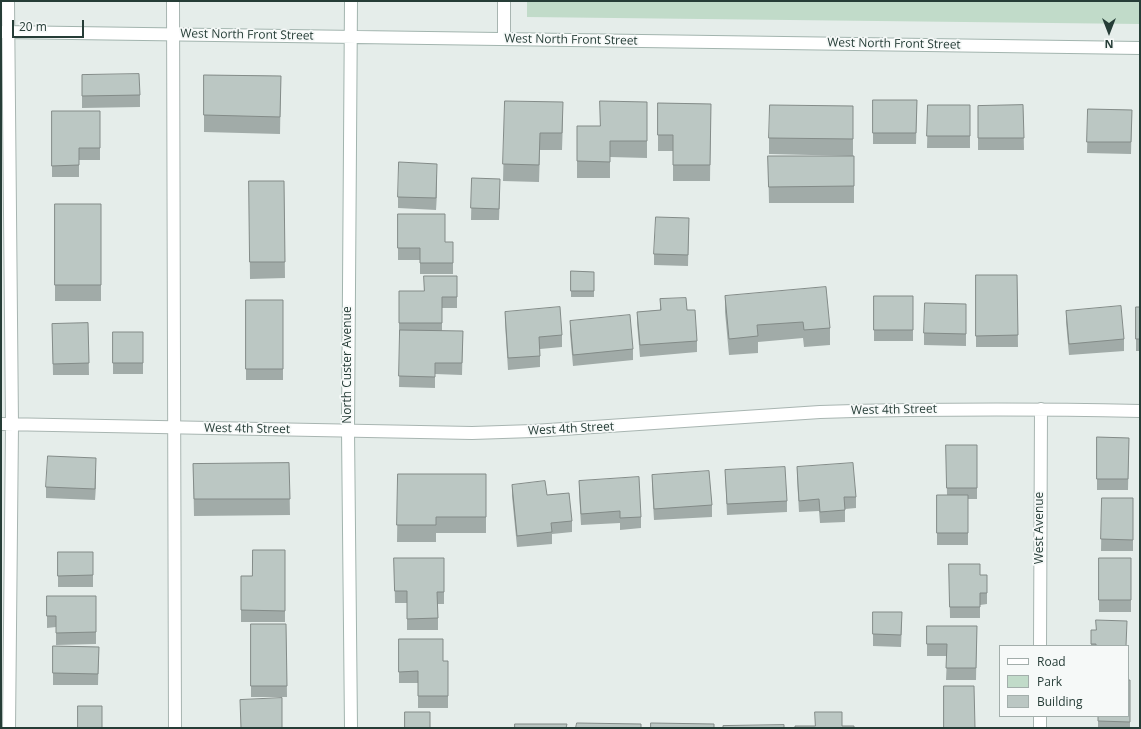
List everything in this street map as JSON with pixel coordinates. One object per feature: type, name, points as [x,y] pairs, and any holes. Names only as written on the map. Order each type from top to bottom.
[{"type":"street","points":[[8,1],[5,32],[6,424],[10,728]]},
{"type":"street","points":[[173,1],[175,728]]},
{"type":"street","name":"North Custer Avenue","points":[[351,1],[348,430],[351,728]]},
{"type":"street","points":[[504,1],[504,39]]},
{"type":"street","name":"West North Front Street","points":[[5,32],[1140,48]]},
{"type":"street","name":"West 4th Street","points":[[6,424],[472,432],[533,431],[820,412],[914,409],[1140,411]]},
{"type":"street","name":"West Avenue","points":[[1040,645],[1041,409]]},
{"type":"street","points":[[1040,717],[1040,728]]},
{"type":"green space","points":[[527,1],[1140,1],[1140,24],[527,17]]},
{"type":"building","points":[[139,74],[140,95],[82,96],[82,75]]},
{"type":"building","points":[[204,75],[281,76],[280,117],[204,115]]},
{"type":"building","points":[[873,100],[917,100],[916,133],[873,133]]},
{"type":"building","points":[[505,101],[563,102],[562,133],[540,133],[539,165],[503,164]]},
{"type":"building","points":[[600,101],[647,102],[647,141],[610,141],[610,162],[577,161],[577,126],[600,126]]},
{"type":"building","points":[[658,103],[711,104],[710,165],[673,165],[673,135],[658,135]]},
{"type":"building","points":[[770,105],[853,106],[853,139],[769,138]]},
{"type":"building","points":[[928,105],[970,105],[970,136],[927,136]]},
{"type":"building","points":[[1023,105],[1024,138],[978,138],[978,106]]},
{"type":"building","points":[[1088,109],[1132,110],[1131,142],[1087,142]]},
{"type":"building","points":[[52,111],[100,111],[100,148],[79,148],[79,165],[52,166]]},
{"type":"building","points":[[768,156],[854,156],[854,186],[769,187]]},
{"type":"building","points":[[399,162],[437,164],[436,198],[398,197]]},
{"type":"building","points":[[472,178],[500,179],[499,209],[471,208]]},
{"type":"building","points":[[249,181],[284,181],[285,262],[250,262]]},
{"type":"building","points":[[55,204],[101,204],[101,285],[55,285]]},
{"type":"building","points":[[398,214],[445,214],[445,242],[453,242],[453,263],[420,263],[420,248],[398,248]]},
{"type":"building","points":[[656,217],[689,218],[688,255],[654,254]]},
{"type":"building","points":[[571,271],[594,272],[594,291],[571,291]]},
{"type":"building","points":[[976,275],[1017,275],[1018,335],[976,336]]},
{"type":"building","points":[[424,276],[457,276],[457,297],[442,297],[442,323],[399,323],[399,291],[424,291]]},
{"type":"building","points":[[826,287],[830,328],[804,330],[803,322],[757,325],[758,336],[729,339],[725,296]]},
{"type":"building","points":[[874,296],[913,296],[913,330],[874,330]]},
{"type":"building","points":[[686,298],[687,310],[695,310],[697,341],[640,345],[637,312],[661,310],[660,299]]},
{"type":"building","points":[[246,300],[283,300],[283,369],[246,369]]},
{"type":"building","points":[[925,303],[966,304],[966,334],[924,333]]},
{"type":"building","points":[[1121,306],[1124,339],[1069,344],[1066,311]]},
{"type":"building","points":[[560,307],[562,335],[539,337],[540,356],[508,358],[505,312]]},
{"type":"building","points":[[1136,307],[1140,307],[1140,339],[1136,339]]},
{"type":"building","points":[[630,315],[633,349],[573,355],[570,321]]},
{"type":"building","points":[[88,323],[89,363],[53,364],[52,324]]},
{"type":"building","points":[[400,330],[463,331],[462,363],[435,363],[435,377],[399,376]]},
{"type":"building","points":[[113,332],[143,332],[143,363],[113,363]]},
{"type":"building","points":[[1097,437],[1129,438],[1128,479],[1097,479]]},
{"type":"building","points":[[946,445],[977,445],[977,488],[947,488]]},
{"type":"building","points":[[48,456],[96,458],[95,489],[46,487]]},
{"type":"building","points":[[289,463],[290,499],[194,499],[193,464]]},
{"type":"building","points":[[853,463],[856,497],[844,497],[845,510],[820,512],[819,499],[799,501],[797,467]]},
{"type":"building","points":[[785,467],[787,501],[727,504],[725,470]]},
{"type":"building","points":[[709,471],[712,505],[654,509],[652,475]]},
{"type":"building","points":[[398,474],[486,474],[486,517],[436,517],[436,525],[397,525]]},
{"type":"building","points":[[639,477],[641,517],[620,518],[620,511],[581,514],[579,481]]},
{"type":"building","points":[[545,481],[547,495],[569,493],[572,521],[551,523],[552,532],[517,536],[512,485]]},
{"type":"building","points":[[937,495],[968,495],[968,533],[937,533]]},
{"type":"building","points":[[1102,498],[1133,498],[1133,540],[1101,539]]},
{"type":"building","points":[[253,550],[285,550],[285,611],[241,610],[241,576],[252,576]]},
{"type":"building","points":[[58,552],[93,552],[93,575],[58,576]]},
{"type":"building","points":[[394,558],[444,558],[444,592],[437,592],[438,618],[407,619],[407,591],[395,591]]},
{"type":"building","points":[[1099,558],[1131,558],[1131,600],[1099,600]]},
{"type":"building","points":[[949,564],[980,564],[980,575],[987,575],[987,593],[980,593],[980,607],[950,607]]},
{"type":"building","points":[[47,596],[96,596],[96,632],[56,633],[56,616],[47,616]]},
{"type":"building","points":[[873,612],[902,612],[901,635],[873,634]]},
{"type":"building","points":[[1096,620],[1127,621],[1126,645],[1091,644],[1091,630],[1096,630]]},
{"type":"building","points":[[251,624],[286,624],[287,686],[251,686]]},
{"type":"building","points":[[927,626],[977,626],[976,668],[946,668],[947,644],[927,644]]},
{"type":"building","points":[[399,639],[443,639],[443,661],[448,661],[448,696],[418,696],[418,671],[399,672]]},
{"type":"building","points":[[53,646],[99,647],[98,674],[53,673]]},
{"type":"building","points":[[1130,680],[1130,722],[1098,721],[1098,717],[1129,717]]},
{"type":"building","points":[[944,686],[974,686],[975,728],[944,728]]},
{"type":"building","points":[[282,698],[282,728],[241,728],[240,700]]},
{"type":"building","points":[[78,706],[102,706],[102,728],[78,728]]},
{"type":"building","points":[[405,712],[430,712],[430,728],[405,728]]},
{"type":"building","points":[[815,712],[842,712],[842,726],[854,726],[854,728],[795,728],[795,726],[815,726]]},
{"type":"building","points":[[577,723],[641,724],[641,728],[576,728]]},
{"type":"building","points":[[651,723],[714,724],[714,728],[651,728]]},
{"type":"building","points":[[515,724],[567,724],[566,728],[515,728]]},
{"type":"building","points":[[784,725],[784,728],[723,728],[723,726]]}]
